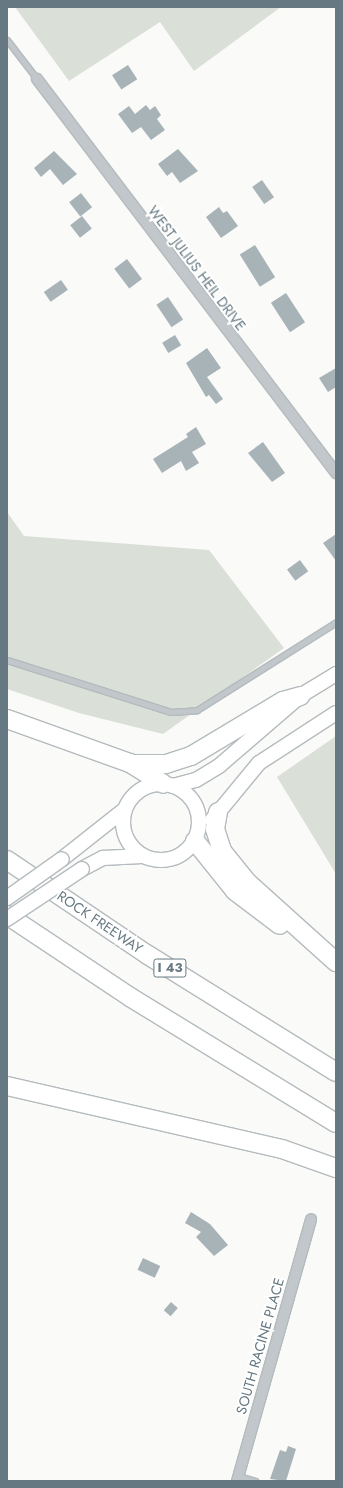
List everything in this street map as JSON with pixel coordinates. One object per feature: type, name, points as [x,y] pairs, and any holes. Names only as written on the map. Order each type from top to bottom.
[{"type":"highway","points":[[132,764],[166,764],[191,756],[283,701],[300,696]]},
{"type":"highway","points":[[7,719],[132,764],[168,785]]},
{"type":"highway","points":[[218,812],[215,829],[222,851],[247,882],[336,962]]},
{"type":"highway","points":[[196,837],[235,891],[336,966]]},
{"type":"highway","name":"ROCK FREEWAY","points":[[7,860],[148,955],[336,1072]]},
{"type":"highway","points":[[7,915],[137,1001],[336,1123]]},
{"type":"highway","points":[[7,1086],[31,1093],[282,1149],[336,1168]]},
{"type":"highway","points":[[7,1090],[31,1093]]},
{"type":"main road","points":[[7,898],[62,859],[124,810],[139,790],[196,780],[219,766],[300,696],[336,674]]},
{"type":"main road","points":[[7,919],[82,869],[103,858],[142,856],[154,860],[172,859],[188,850],[196,837],[258,763],[336,713]]},
{"type":"main road","points":[[168,785],[195,805],[196,837]]},
{"type":"main road","points":[[124,810],[125,836],[142,856]]},
{"type":"street","name":"WEST JULIUS HEIL DRIVE","points":[[37,79],[336,473]]},
{"type":"street","name":"SOUTH RACINE PLACE","points":[[238,1478],[311,1219]]},
{"type":"lane","points":[[7,40],[37,79]]},
{"type":"lane","points":[[7,660],[171,712],[197,710],[336,622]]},
{"type":"lane","points":[[238,1478],[255,1481]]},
{"type":"shaded area","points":[[15,7],[281,7],[194,71],[160,22],[69,81]]},
{"type":"shaded area","points":[[7,512],[24,536],[209,550],[284,648],[163,734],[79,713],[7,689]]},
{"type":"shaded area","points":[[336,736],[336,874],[277,777]]},
{"type":"building","points":[[128,65],[137,79],[121,90],[112,75]]},
{"type":"building","points":[[146,105],[150,110],[155,106],[161,115],[157,119],[165,130],[151,140],[141,127],[132,133],[118,114],[129,106],[135,114]]},
{"type":"building","points":[[178,149],[198,171],[180,183],[172,172],[167,176],[158,164]]},
{"type":"building","points":[[54,151],[77,174],[63,185],[50,169],[41,177],[34,168]]},
{"type":"building","points":[[262,180],[274,197],[264,204],[252,187]]},
{"type":"building","points":[[81,193],[92,207],[80,216],[69,202]]},
{"type":"building","points":[[219,207],[223,213],[227,211],[238,226],[221,238],[206,217]]},
{"type":"building","points":[[82,216],[92,229],[80,238],[70,225]]},
{"type":"building","points":[[255,245],[275,277],[260,287],[240,255]]},
{"type":"building","points":[[127,259],[142,279],[129,289],[114,269]]},
{"type":"building","points":[[61,280],[68,290],[51,302],[44,292]]},
{"type":"building","points":[[286,293],[305,322],[290,332],[271,303]]},
{"type":"building","points":[[168,297],[183,319],[171,327],[156,305]]},
{"type":"building","points":[[175,335],[181,345],[168,353],[162,343]]},
{"type":"building","points":[[207,348],[221,368],[207,377],[223,399],[216,404],[209,395],[206,397],[186,363]]},
{"type":"building","points":[[336,368],[336,387],[328,392],[319,378]]},
{"type":"building","points":[[196,427],[206,444],[192,452],[199,463],[186,471],[181,461],[162,473],[153,459],[188,437],[186,434]]},
{"type":"building","points":[[263,442],[285,473],[272,482],[248,453]]},
{"type":"building","points":[[336,534],[336,561],[323,543]]},
{"type":"building","points":[[300,560],[308,571],[295,581],[287,569]]},
{"type":"building","points":[[191,1212],[210,1224],[228,1245],[214,1256],[196,1237],[201,1232],[185,1223]]},
{"type":"building","points":[[143,1258],[160,1266],[155,1278],[138,1270]]},
{"type":"building","points":[[171,1302],[178,1308],[171,1316],[164,1310]]},
{"type":"building","points":[[288,1446],[296,1449],[286,1481],[270,1479],[280,1450],[286,1452]]}]
